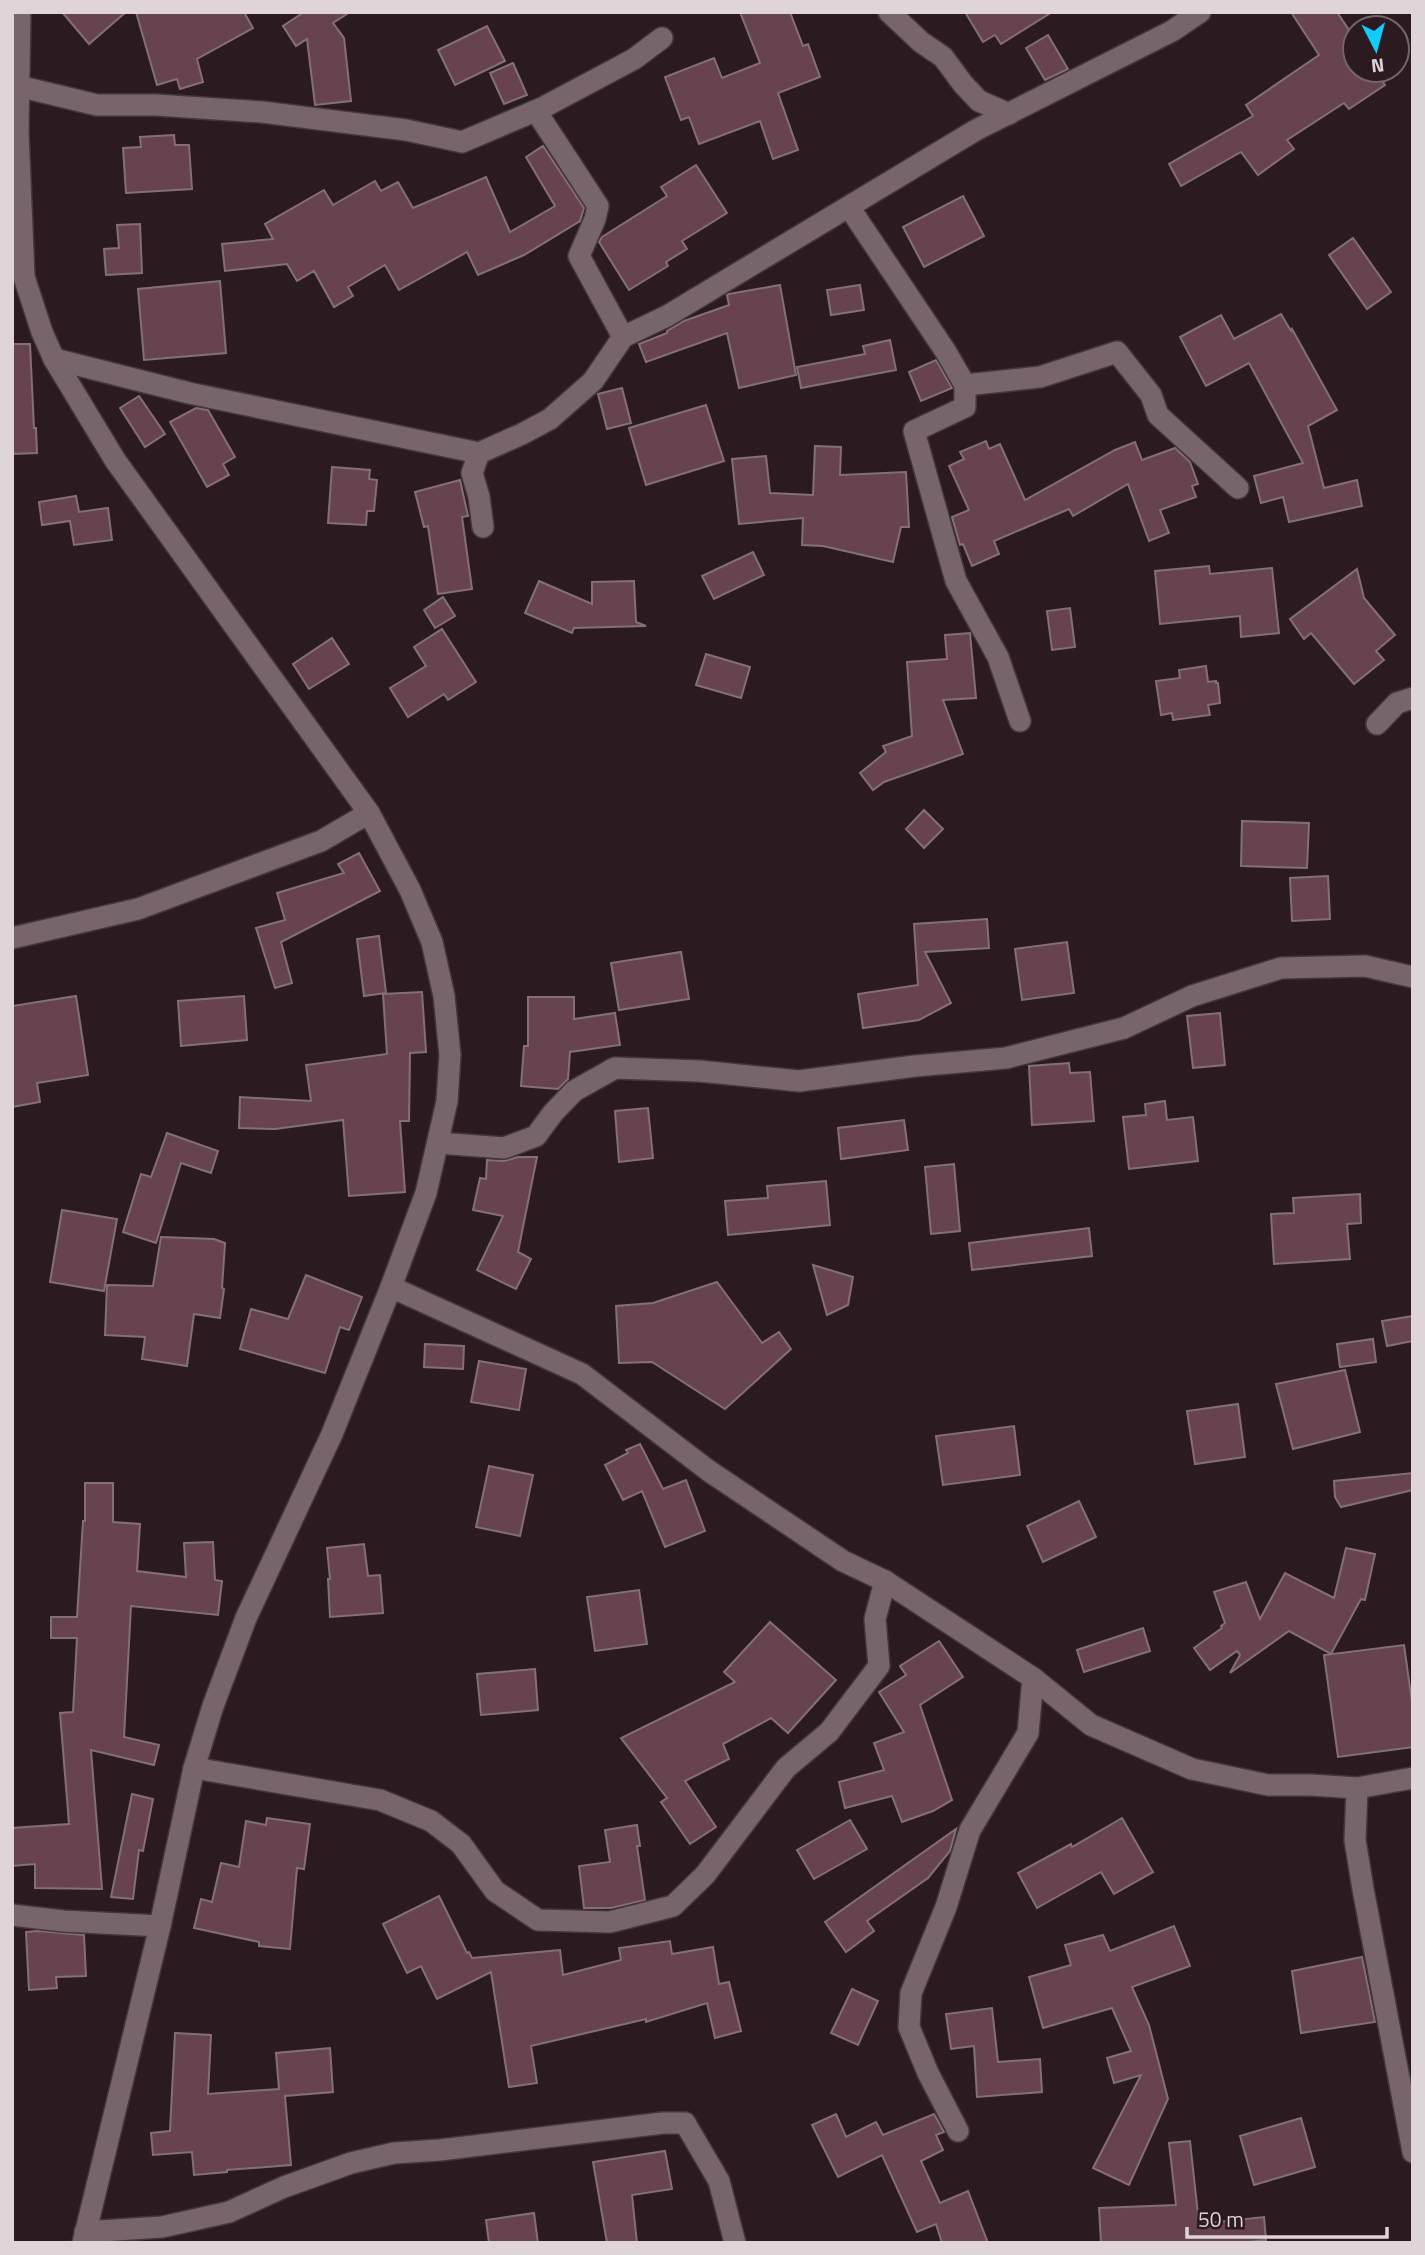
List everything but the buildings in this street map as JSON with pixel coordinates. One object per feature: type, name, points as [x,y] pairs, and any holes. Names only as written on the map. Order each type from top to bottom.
[{"type":"street","points":[[20,12],[18,86],[24,277],[42,332],[54,359],[114,460],[369,813],[410,890],[432,942],[444,996],[450,1055],[447,1101],[426,1192],[332,1434],[246,1618],[213,1706],[194,1768],[160,1926],[84,2238],[162,2228],[229,2212],[295,2183],[351,2163],[394,2154],[663,2123],[685,2123],[719,2181],[735,2243]]},
{"type":"street","points":[[889,12],[921,42],[943,57],[979,101],[1009,114]]},
{"type":"street","points":[[54,359],[189,393],[479,453],[522,435],[550,419],[593,381],[623,337],[667,316],[976,131],[1172,31],[1200,12]]},
{"type":"street","points":[[18,86],[97,105],[262,112],[407,130],[462,142],[536,111],[634,59],[662,38]]},
{"type":"street","points":[[536,111],[598,206],[579,256],[623,337]]},
{"type":"street","points":[[849,207],[965,385],[965,407],[914,431],[956,581],[998,657],[1020,721]]},
{"type":"street","points":[[965,385],[1040,377],[1117,352],[1151,395],[1158,415],[1238,488]]},
{"type":"street","points":[[479,453],[472,473],[483,527]]},
{"type":"street","points":[[1377,724],[1397,703],[1413,698]]},
{"type":"street","points":[[12,938],[138,909],[321,841],[369,813]]},
{"type":"street","points":[[438,1143],[504,1148],[536,1136],[574,1091],[615,1068],[699,1071],[799,1082],[915,1066],[1006,1058],[1124,1028],[1192,996],[1281,968],[1366,966],[1413,978]]},
{"type":"street","points":[[391,1287],[582,1374],[709,1471],[843,1561],[885,1581],[1033,1678],[1091,1725],[1192,1769],[1268,1785],[1357,1788],[1413,1778]]},
{"type":"street","points":[[194,1768],[380,1800],[430,1821],[461,1844],[495,1891],[538,1920],[610,1922],[673,1906],[705,1875],[786,1768],[829,1732],[879,1666],[874,1619],[885,1581]]},
{"type":"street","points":[[958,2131],[928,2073],[909,2028],[911,1993],[946,1907],[970,1830],[1028,1733],[1033,1678]]},
{"type":"street","points":[[1357,1788],[1355,1840],[1413,2152]]},
{"type":"street","points":[[12,1915],[63,1921],[160,1926]]}]
